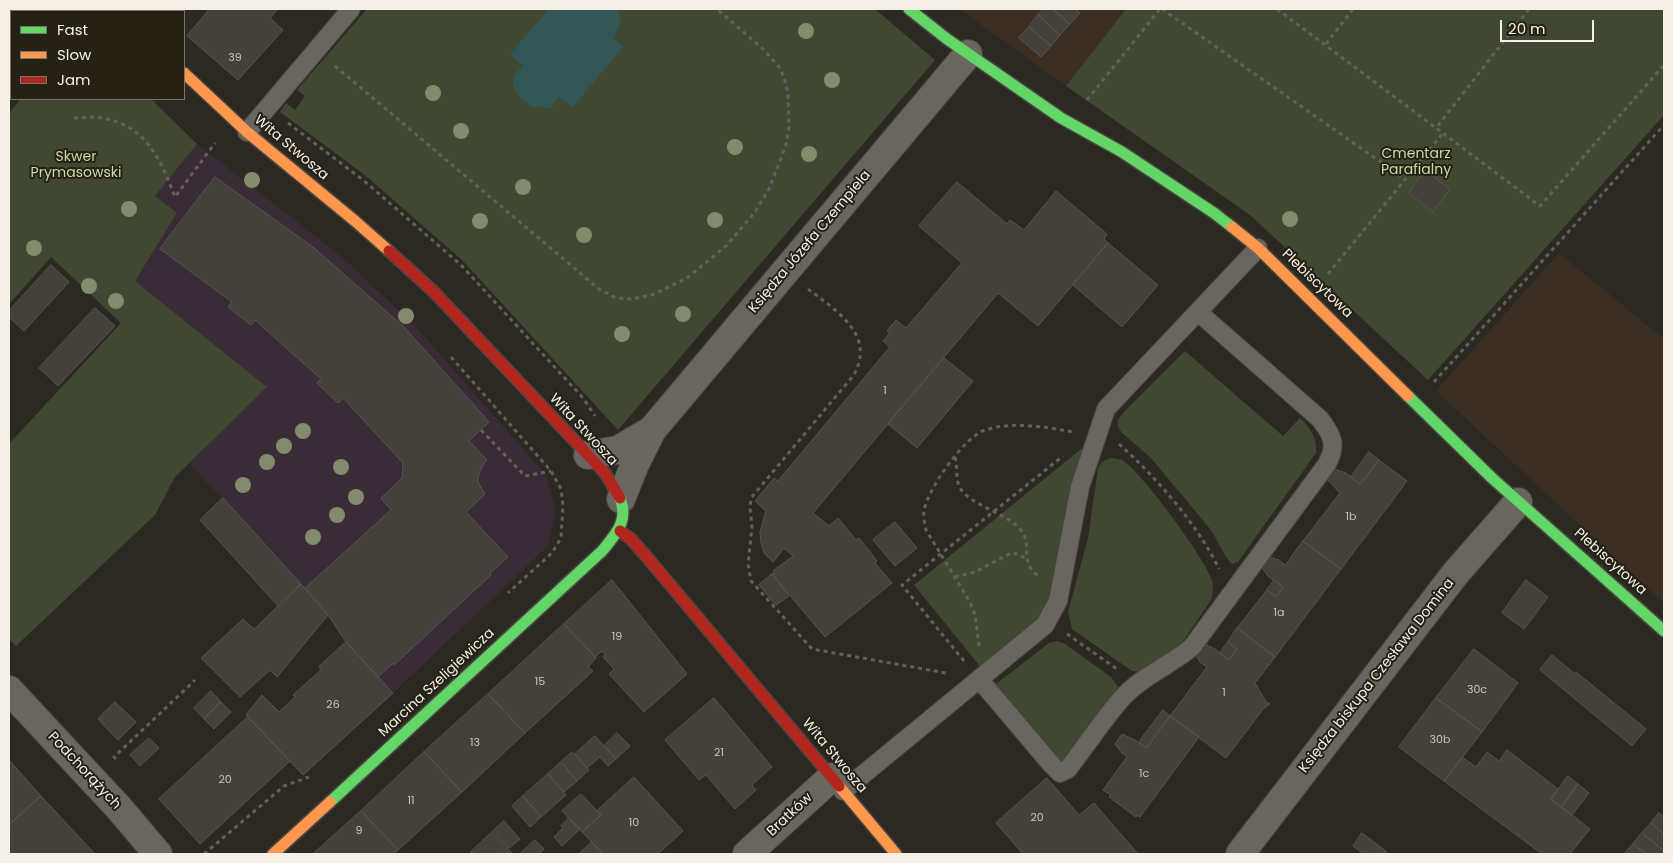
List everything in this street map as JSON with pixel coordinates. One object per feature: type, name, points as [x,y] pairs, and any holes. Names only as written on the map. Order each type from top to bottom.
[{"type":"street","name":"Plebiscytowa","points":[[909,9],[968,54],[1061,118],[1111,145],[1214,214],[1258,248],[1492,478],[1664,631]]},
{"type":"street","name":"Księdza Józefa Czempiela","points":[[621,499],[632,470],[652,430],[968,54]]},
{"type":"street","name":"Wita Stwosza","points":[[185,74],[247,132],[355,221],[433,291],[605,473],[621,499],[624,509],[620,531],[636,544],[896,854]]},
{"type":"street","name":"Księdza Józefa Czempiela","points":[[588,455],[618,450],[652,430]]},
{"type":"street","name":"Księdza biskupa Czesława Domina","points":[[1240,854],[1455,574],[1518,502]]},
{"type":"street","name":"Marcina Szeligiewicza","points":[[273,854],[593,560],[620,531]]},
{"type":"street","name":"Podchorążych","points":[[9,690],[118,807],[158,854]]},
{"type":"street","name":"Bratków","points":[[748,854],[838,784]]},
{"type":"lane","points":[[247,132],[351,9]]},
{"type":"lane","points":[[838,784],[1044,625],[1058,600],[1080,487],[1094,431],[1106,409],[1258,248]]},
{"type":"lane","points":[[976,676],[1060,772],[1068,769],[1123,696],[1180,658],[1192,647],[1327,464],[1333,453],[1333,443],[1329,431],[1320,419],[1198,312]]},
{"type":"path","points":[[315,50],[599,289],[616,298],[632,299],[652,295],[687,278],[726,246],[755,212],[769,189],[786,145],[789,109],[785,81],[780,68],[763,49],[716,9]]},
{"type":"path","points":[[1087,100],[1161,9],[1405,179]]},
{"type":"path","points":[[1277,9],[1540,206],[1664,65]]},
{"type":"path","points":[[1326,44],[1353,9]]},
{"type":"path","points":[[1436,128],[1529,9]]},
{"type":"path","points":[[74,118],[100,117],[125,125],[146,140],[164,168],[175,197],[215,143]]},
{"type":"path","points":[[1417,404],[1425,396],[1432,384],[1664,125]]},
{"type":"path","points":[[1328,274],[1443,133]]},
{"type":"path","points":[[208,137],[220,148]]},
{"type":"path","points":[[786,270],[852,327],[860,341],[861,358],[853,376],[752,498],[750,508],[752,527],[748,564],[751,581],[812,650],[976,676]]},
{"type":"path","points":[[448,354],[551,471],[561,489],[563,505],[561,538],[552,553],[501,600]]},
{"type":"path","points":[[976,676],[980,647],[970,602],[926,530],[924,512],[926,503],[933,490],[954,457],[970,440],[984,430],[1005,426],[1038,426],[1094,431],[1152,475],[1201,537],[1221,573],[1224,603]]},
{"type":"path","points":[[481,430],[525,476],[551,471]]},
{"type":"path","points":[[976,676],[902,585],[1094,431]]},
{"type":"path","points":[[954,457],[958,481],[964,493],[1021,529],[1028,552],[1028,567],[1041,578],[1061,584]]},
{"type":"path","points":[[955,577],[975,572],[1011,553],[1027,559]]},
{"type":"path","points":[[1044,625],[1053,625],[1063,630],[1137,685]]},
{"type":"path","points":[[119,762],[114,757],[195,680]]},
{"type":"path","points":[[204,854],[284,786],[307,779],[314,772]]},
{"type":"shaded area","points":[[959,9],[1126,9],[1066,86]]},
{"type":"shaded area","points":[[197,144],[342,257],[416,327],[546,475],[556,512],[548,546],[393,693],[346,642],[328,615],[305,588],[189,463],[266,387],[135,281],[177,213],[155,196]]},
{"type":"shaded area","points":[[1559,253],[1664,339],[1664,603],[1436,391]]},
{"type":"green space","points":[[367,9],[875,9],[935,60],[618,430],[463,261],[366,176],[280,112],[286,103],[295,110],[305,96],[297,90]]},
{"type":"green space","name":"Cmentarz Parafialny","points":[[1126,9],[1664,9],[1664,115],[1428,380],[1250,215],[1066,86]]},
{"type":"green space","name":"Skwer Prymasowski","points":[[19,100],[152,100],[197,144],[155,196],[177,213],[135,281],[267,387],[175,477],[155,515],[16,646],[9,639],[9,444],[121,323],[51,257],[9,304],[9,114]]},
{"type":"green space","points":[[1185,351],[1283,436],[1300,418],[1310,430],[1315,442],[1316,453],[1238,562],[1232,564],[1211,530],[1151,458],[1122,433],[1118,427],[1118,420],[1123,413]]},
{"type":"green space","points":[[1086,445],[1048,611],[983,670],[914,585]]},
{"type":"green space","points":[[1111,458],[1122,460],[1131,467],[1156,496],[1206,567],[1213,584],[1211,600],[1179,647],[1143,672],[1132,671],[1072,629],[1068,612],[1088,538],[1098,468],[1103,461]]},
{"type":"green space","points":[[1057,641],[1065,644],[1111,677],[1118,687],[1115,695],[1068,756],[1063,761],[1057,762],[994,688],[996,684],[1049,643]]},
{"type":"water","points":[[549,9],[617,9],[621,19],[614,39],[623,47],[573,107],[559,97],[550,108],[533,107],[522,100],[513,86],[514,75],[523,66],[510,54]]},
{"type":"building","points":[[210,9],[278,9],[270,18],[283,30],[238,80],[187,36]]},
{"type":"building","points":[[1044,9],[1053,9],[1070,24],[1060,35],[1038,15]]},
{"type":"building","points":[[1053,9],[1075,9],[1080,13],[1070,24]]},
{"type":"building","points":[[1038,15],[1060,35],[1051,46],[1029,27]]},
{"type":"building","points":[[1029,27],[1051,46],[1041,57],[1019,38]]},
{"type":"building","points":[[1425,170],[1450,189],[1433,212],[1409,193]]},
{"type":"building","points":[[215,177],[313,247],[405,328],[489,422],[469,441],[487,460],[481,468],[478,477],[478,482],[485,494],[466,512],[508,557],[394,665],[393,663],[378,677],[346,642],[328,615],[305,588],[391,510],[381,498],[402,478],[403,463],[343,398],[338,403],[317,383],[321,379],[255,320],[251,325],[228,307],[232,302],[160,249]]},
{"type":"building","points":[[957,182],[1007,224],[1010,220],[1024,230],[1056,191],[1107,234],[1104,239],[1108,243],[1038,326],[998,293],[813,513],[829,526],[838,518],[856,540],[859,538],[877,561],[875,563],[892,583],[825,637],[772,574],[775,573],[773,571],[793,556],[784,548],[773,562],[764,553],[760,532],[766,511],[755,501],[774,478],[778,481],[890,347],[883,341],[890,333],[887,331],[896,320],[906,328],[962,263],[919,226]]},
{"type":"building","points":[[1108,243],[1158,285],[1122,327],[1073,285]]},
{"type":"building","points":[[51,265],[69,282],[24,331],[9,317],[9,311]]},
{"type":"building","points":[[95,308],[115,326],[58,386],[39,368]]},
{"type":"building","points":[[944,358],[973,381],[917,448],[888,424]]},
{"type":"building","points":[[1369,452],[1379,460],[1360,484],[1351,477]]},
{"type":"building","points":[[1379,460],[1407,481],[1341,569],[1303,541],[1340,493],[1327,479],[1334,469],[1346,473],[1360,484]]},
{"type":"building","points":[[223,498],[301,584],[279,607],[200,520]]},
{"type":"building","points":[[895,522],[917,548],[895,566],[873,540]]},
{"type":"building","points":[[1303,541],[1341,569],[1275,657],[1237,628],[1267,590],[1276,597],[1283,587],[1268,576],[1261,566],[1269,557],[1279,560],[1285,565]]},
{"type":"building","points":[[772,574],[789,596],[776,605],[759,585]]},
{"type":"building","points":[[612,580],[687,674],[644,712],[609,674],[614,669],[603,657],[605,655],[602,651],[595,657],[564,624]]},
{"type":"building","points":[[1274,580],[1283,587],[1276,597],[1267,590]]},
{"type":"building","points":[[1526,580],[1548,597],[1524,629],[1502,613]]},
{"type":"building","points":[[301,584],[328,615],[277,677],[270,670],[240,697],[201,658],[243,619],[254,629]]},
{"type":"building","points":[[564,624],[596,658],[588,667],[593,671],[525,733],[488,694]]},
{"type":"building","points":[[1237,628],[1275,657],[1255,683],[1266,702],[1270,704],[1264,708],[1226,758],[1170,716],[1207,667],[1200,662],[1194,652],[1202,643],[1215,649],[1229,660],[1237,649],[1228,642]]},
{"type":"building","points":[[346,642],[393,693],[303,775],[246,715],[262,695],[279,712],[295,697],[293,695],[321,670],[319,667]]},
{"type":"building","points":[[1228,642],[1237,649],[1229,660],[1220,653]]},
{"type":"building","points":[[1474,649],[1518,683],[1482,732],[1436,698]]},
{"type":"building","points":[[1552,655],[1646,729],[1632,746],[1540,670]]},
{"type":"building","points":[[211,691],[221,702],[204,719],[194,708]]},
{"type":"building","points":[[488,694],[525,733],[462,792],[424,752]]},
{"type":"building","points":[[714,698],[772,767],[752,785],[756,790],[735,809],[706,775],[699,780],[665,740]]},
{"type":"building","points":[[1436,698],[1482,732],[1444,781],[1399,747]]},
{"type":"building","points":[[115,702],[136,722],[118,740],[98,719]]},
{"type":"building","points":[[221,702],[231,712],[214,729],[204,719]]},
{"type":"building","points":[[1163,710],[1170,716],[1146,748],[1139,742]]},
{"type":"building","points":[[1170,716],[1199,737],[1140,817],[1137,815],[1136,817],[1109,797],[1111,795],[1103,790],[1127,757],[1115,744],[1122,734],[1146,748]]},
{"type":"building","points":[[248,717],[290,761],[200,844],[159,799]]},
{"type":"building","points":[[617,733],[630,746],[616,759],[604,746]]},
{"type":"building","points":[[595,736],[616,759],[608,766],[600,757],[587,768],[575,754]]},
{"type":"building","points":[[149,738],[159,748],[140,766],[130,755]]},
{"type":"building","points":[[1507,750],[1558,789],[1551,799],[1590,829],[1570,854],[1542,854],[1444,781],[1462,757],[1476,767],[1487,752],[1499,761]]},
{"type":"building","points":[[424,752],[462,792],[398,850],[361,811]]},
{"type":"building","points":[[572,752],[589,770],[577,781],[561,762]]},
{"type":"building","points":[[9,760],[41,796],[9,825]]},
{"type":"building","points":[[561,762],[577,781],[564,792],[548,774]]},
{"type":"building","points":[[548,774],[566,795],[541,817],[523,796]]},
{"type":"building","points":[[1568,776],[1578,784],[1561,808],[1551,799]]},
{"type":"building","points":[[634,777],[683,831],[658,854],[603,854],[582,832],[601,815],[597,811]]},
{"type":"building","points":[[1047,778],[1079,815],[1094,803],[1138,854],[1023,854],[996,823]]},
{"type":"building","points":[[1578,784],[1589,793],[1572,815],[1561,808]]},
{"type":"building","points":[[581,794],[601,815],[582,832],[562,811]]},
{"type":"building","points":[[41,796],[95,854],[9,854],[9,825]]},
{"type":"building","points":[[523,796],[541,817],[530,827],[512,806]]},
{"type":"building","points":[[361,811],[398,850],[393,854],[313,854]]},
{"type":"building","points":[[1659,813],[1664,817],[1664,834],[1651,823]]},
{"type":"building","points":[[569,818],[580,829],[562,846],[554,837]]},
{"type":"building","points":[[504,821],[520,839],[509,848],[493,831]]},
{"type":"building","points":[[1651,823],[1664,834],[1664,851],[1642,833]]},
{"type":"building","points":[[492,832],[512,853],[473,854],[471,852]]},
{"type":"building","points":[[1362,833],[1387,852],[1385,854],[1364,854],[1353,846]]},
{"type":"building","points":[[1642,833],[1664,851],[1661,854],[1646,854],[1633,844]]},
{"type":"building","points":[[535,840],[544,849],[539,854],[520,854]]},
{"type":"building","points":[[592,842],[603,854],[579,854]]},
{"type":"building","points":[[1633,844],[1646,854],[1624,854]]},
{"type":"traffic: fast","points":[[909,9],[947,39],[1061,118],[1122,152],[1232,227]]},
{"type":"traffic: fast","points":[[1408,396],[1492,478],[1664,631]]},
{"type":"traffic: fast","points":[[330,802],[602,551],[620,527],[623,514],[620,498]]},
{"type":"traffic: slow","points":[[185,74],[247,132],[389,251]]},
{"type":"traffic: slow","points":[[1232,227],[1258,248],[1408,396]]},
{"type":"traffic: slow","points":[[839,786],[896,854]]},
{"type":"traffic: slow","points":[[273,854],[330,802]]},
{"type":"traffic: jam","points":[[389,251],[433,291],[605,473],[620,498]]},
{"type":"traffic: jam","points":[[620,531],[631,539],[646,556],[839,786]]}]
